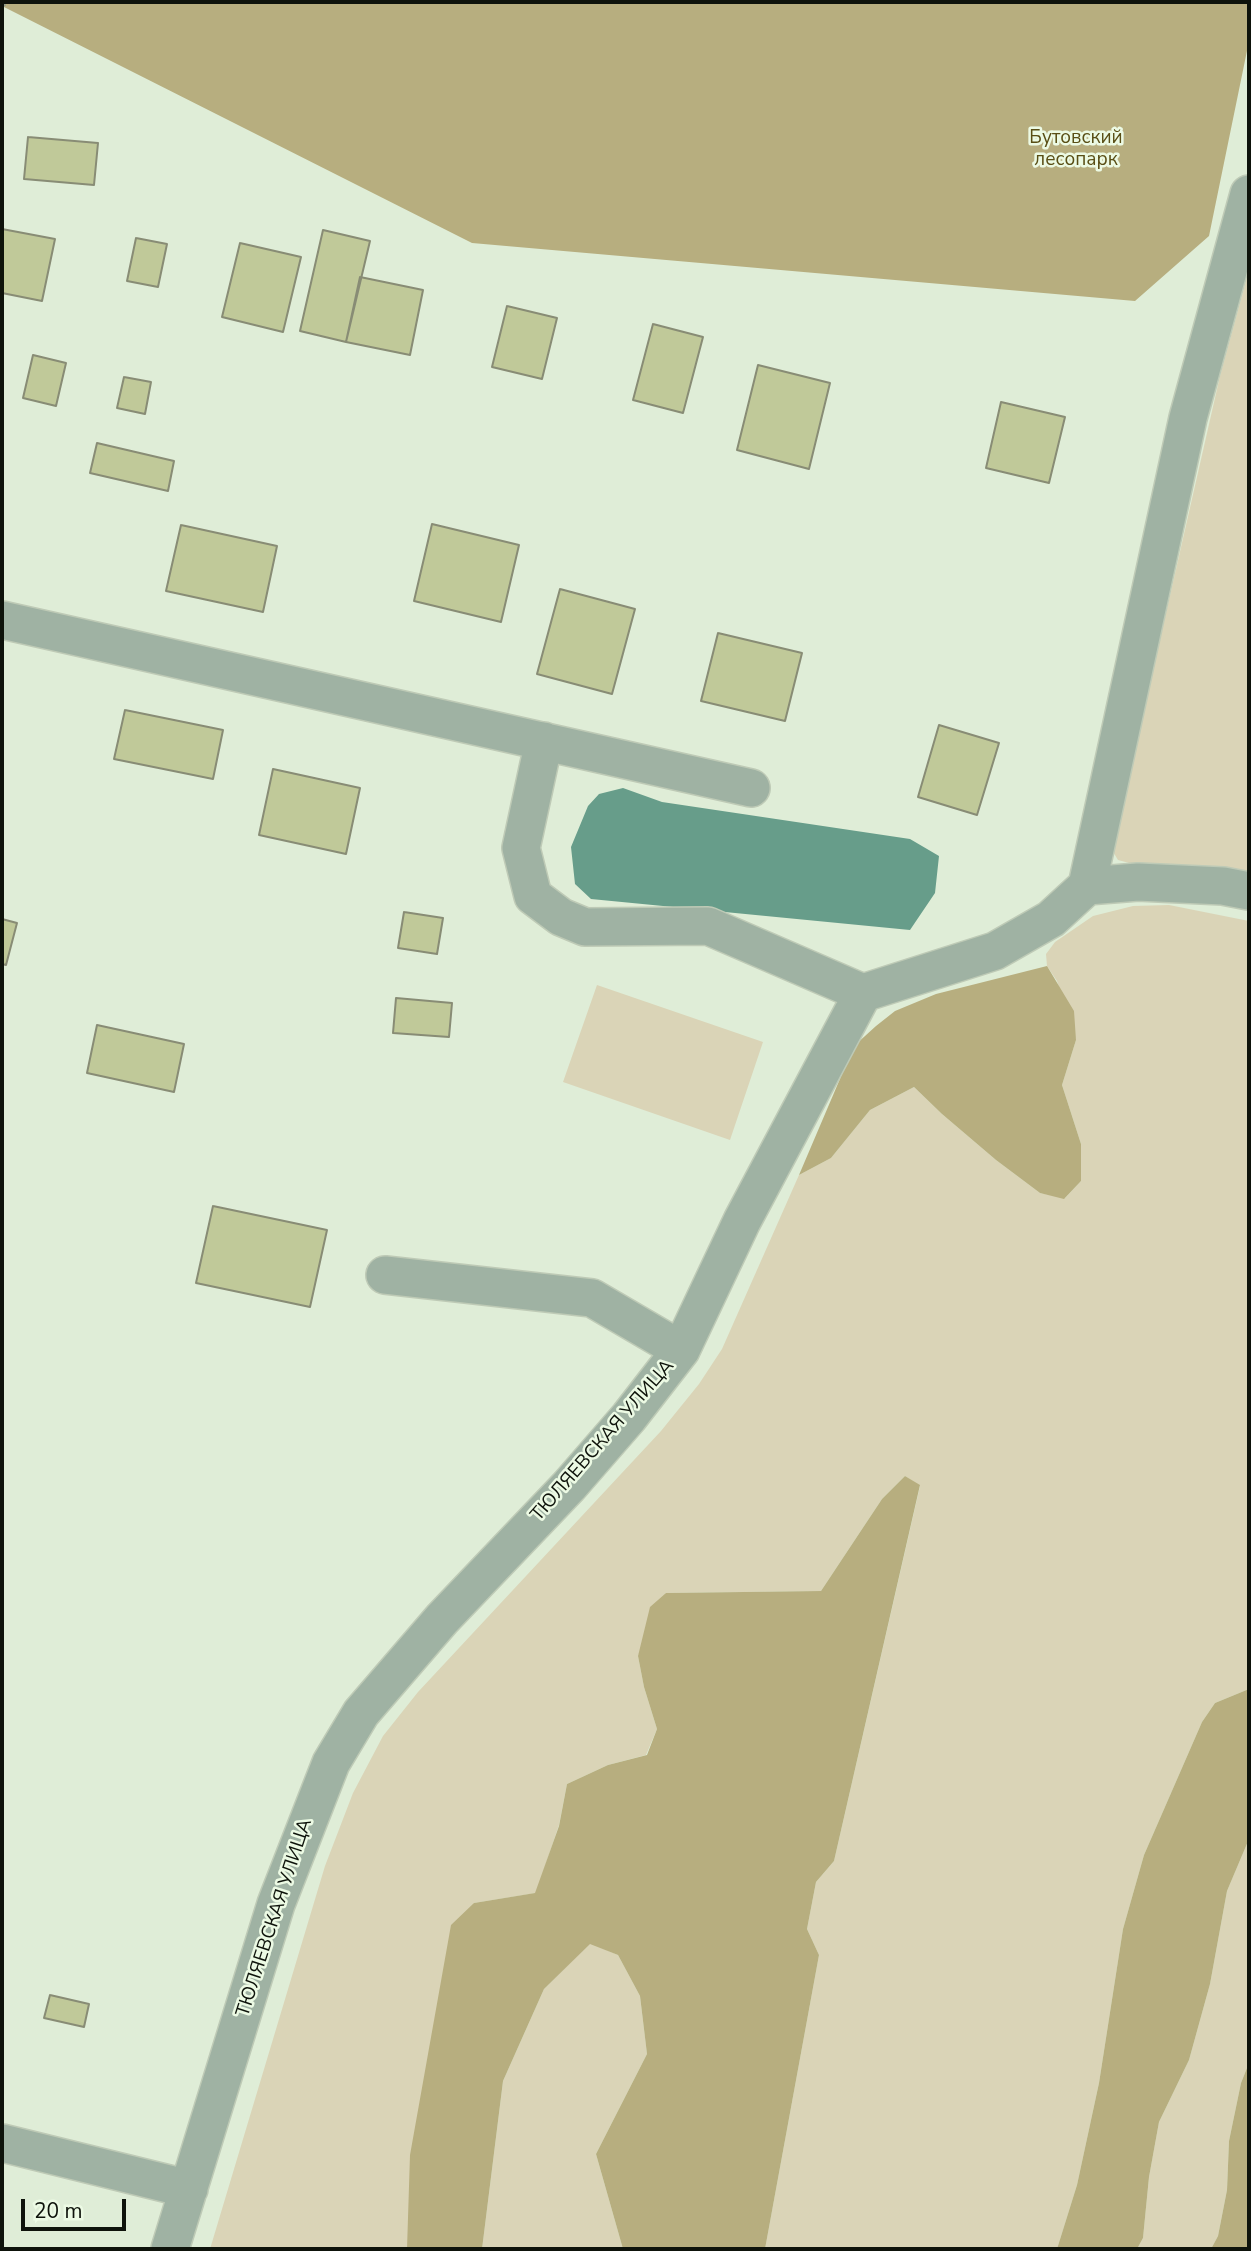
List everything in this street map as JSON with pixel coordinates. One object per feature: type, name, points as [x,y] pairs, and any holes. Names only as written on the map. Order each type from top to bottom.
[{"type":"street","points":[[544,741],[521,848],[533,896],[561,917],[585,927],[708,926],[863,993],[995,951],[1051,919],[1087,886],[1188,418],[1249,194]]},
{"type":"street","points":[[2,620],[751,788]]},
{"type":"street","points":[[1087,886],[1138,882],[1223,886],[1249,891]]},
{"type":"street","name":"ТЮЛЯЕВСКАЯ УЛИЦА","points":[[170,2249],[276,1904],[331,1763],[361,1713],[442,1619],[569,1486],[629,1417],[681,1350],[742,1221],[863,993]]},
{"type":"street","points":[[385,1275],[592,1298],[681,1350]]},
{"type":"street","points":[[2,2143],[189,2189]]},
{"type":"path","points":[[2,5],[9,2]]},
{"type":"shaded area","points":[[1249,270],[1249,872],[1133,864],[1118,860],[1112,850],[1220,376]]},
{"type":"shaded area","points":[[623,788],[662,802],[910,839],[939,856],[935,893],[910,930],[591,899],[575,884],[571,847],[588,806],[599,794]]},
{"type":"shaded area","points":[[1169,905],[1249,921],[1249,1689],[1215,1703],[1202,1722],[1144,1855],[1123,1929],[1099,2083],[1077,2185],[1057,2249],[765,2249],[819,1955],[807,1929],[816,1882],[834,1861],[920,1486],[905,1476],[882,1499],[821,1591],[666,1593],[638,1656],[657,1729],[646,1755],[608,1765],[567,1784],[559,1825],[536,1893],[474,1903],[407,2249],[210,2249],[325,1866],[353,1793],[383,1736],[418,1692],[661,1431],[699,1384],[722,1349],[799,1175],[831,1158],[870,1110],[914,1087],[996,1160],[1040,1193],[1065,1198],[1081,1181],[1081,1144],[1062,1085],[1076,1040],[1057,981],[1047,966],[1046,954],[1055,942],[1093,916],[1133,906]]},
{"type":"shaded area","points":[[597,985],[763,1042],[730,1140],[563,1082]]},
{"type":"shaded area","points":[[1249,1839],[1249,2063],[1241,2083],[1229,2141],[1227,2190],[1218,2236],[1211,2249],[1137,2249],[1143,2238],[1149,2177],[1159,2122],[1189,2060],[1210,1984],[1227,1891]]},
{"type":"shaded area","points":[[590,1943],[618,1955],[640,1996],[647,2054],[596,2154],[623,2249],[482,2249],[503,2081],[544,1989]]},
{"type":"green space","name":"Бутовский лесопарк","points":[[2,2],[1249,2],[1249,41],[1209,236],[1135,301],[472,243],[2,6]]},
{"type":"green space","points":[[1047,966],[1074,1011],[1076,1040],[1062,1085],[1081,1144],[1081,1181],[1064,1199],[1040,1193],[996,1160],[914,1087],[870,1110],[831,1158],[799,1175],[854,1046],[876,1026],[895,1011],[936,994]]},
{"type":"green space","points":[[905,1476],[920,1485],[834,1861],[816,1882],[807,1929],[819,1955],[765,2249],[623,2249],[596,2154],[647,2054],[640,1996],[618,1955],[590,1944],[544,1989],[503,2081],[482,2249],[407,2249],[410,2155],[451,1925],[474,1903],[535,1893],[559,1826],[567,1784],[608,1765],[647,1755],[657,1729],[638,1656],[650,1607],[666,1593],[821,1591],[882,1499]]},
{"type":"green space","points":[[1249,1689],[1249,1839],[1227,1891],[1210,1984],[1189,2060],[1159,2122],[1149,2177],[1143,2238],[1137,2249],[1057,2249],[1077,2185],[1099,2083],[1123,1929],[1144,1855],[1202,1722],[1215,1703]]},
{"type":"green space","points":[[1249,2063],[1249,2249],[1211,2249],[1218,2236],[1227,2190],[1229,2141],[1241,2083]]},
{"type":"building","points":[[28,137],[98,143],[94,185],[24,179]]},
{"type":"building","points":[[2,229],[55,239],[42,301],[2,293]]},
{"type":"building","points":[[323,230],[370,241],[346,342],[300,331]]},
{"type":"building","points":[[136,238],[167,244],[158,287],[127,281]]},
{"type":"building","points":[[240,243],[301,257],[283,332],[222,317]]},
{"type":"building","points":[[360,277],[423,290],[410,355],[346,342]]},
{"type":"building","points":[[507,306],[557,318],[542,379],[492,367]]},
{"type":"building","points":[[653,324],[703,337],[683,413],[633,400]]},
{"type":"building","points":[[33,355],[66,363],[56,406],[23,398]]},
{"type":"building","points":[[758,365],[830,383],[809,469],[737,450]]},
{"type":"building","points":[[124,377],[151,382],[145,414],[117,408]]},
{"type":"building","points":[[1001,402],[1065,417],[1049,483],[986,468]]},
{"type":"building","points":[[97,443],[174,461],[168,491],[90,473]]},
{"type":"building","points":[[432,524],[519,545],[501,622],[414,601]]},
{"type":"building","points":[[181,525],[277,546],[263,612],[166,591]]},
{"type":"building","points":[[560,589],[635,609],[612,694],[537,674]]},
{"type":"building","points":[[718,633],[802,653],[785,721],[701,701]]},
{"type":"building","points":[[125,710],[223,730],[213,779],[114,759]]},
{"type":"building","points":[[939,725],[999,743],[977,815],[918,797]]},
{"type":"building","points":[[273,769],[360,788],[346,854],[259,835]]},
{"type":"building","points":[[404,912],[443,918],[437,954],[398,948]]},
{"type":"building","points":[[2,919],[17,923],[6,965],[2,964]]},
{"type":"building","points":[[396,998],[452,1003],[449,1037],[393,1033]]},
{"type":"building","points":[[97,1025],[184,1044],[174,1092],[87,1073]]},
{"type":"building","points":[[213,1206],[327,1230],[310,1307],[196,1283]]},
{"type":"building","points":[[50,1995],[89,2004],[84,2027],[44,2018]]}]
